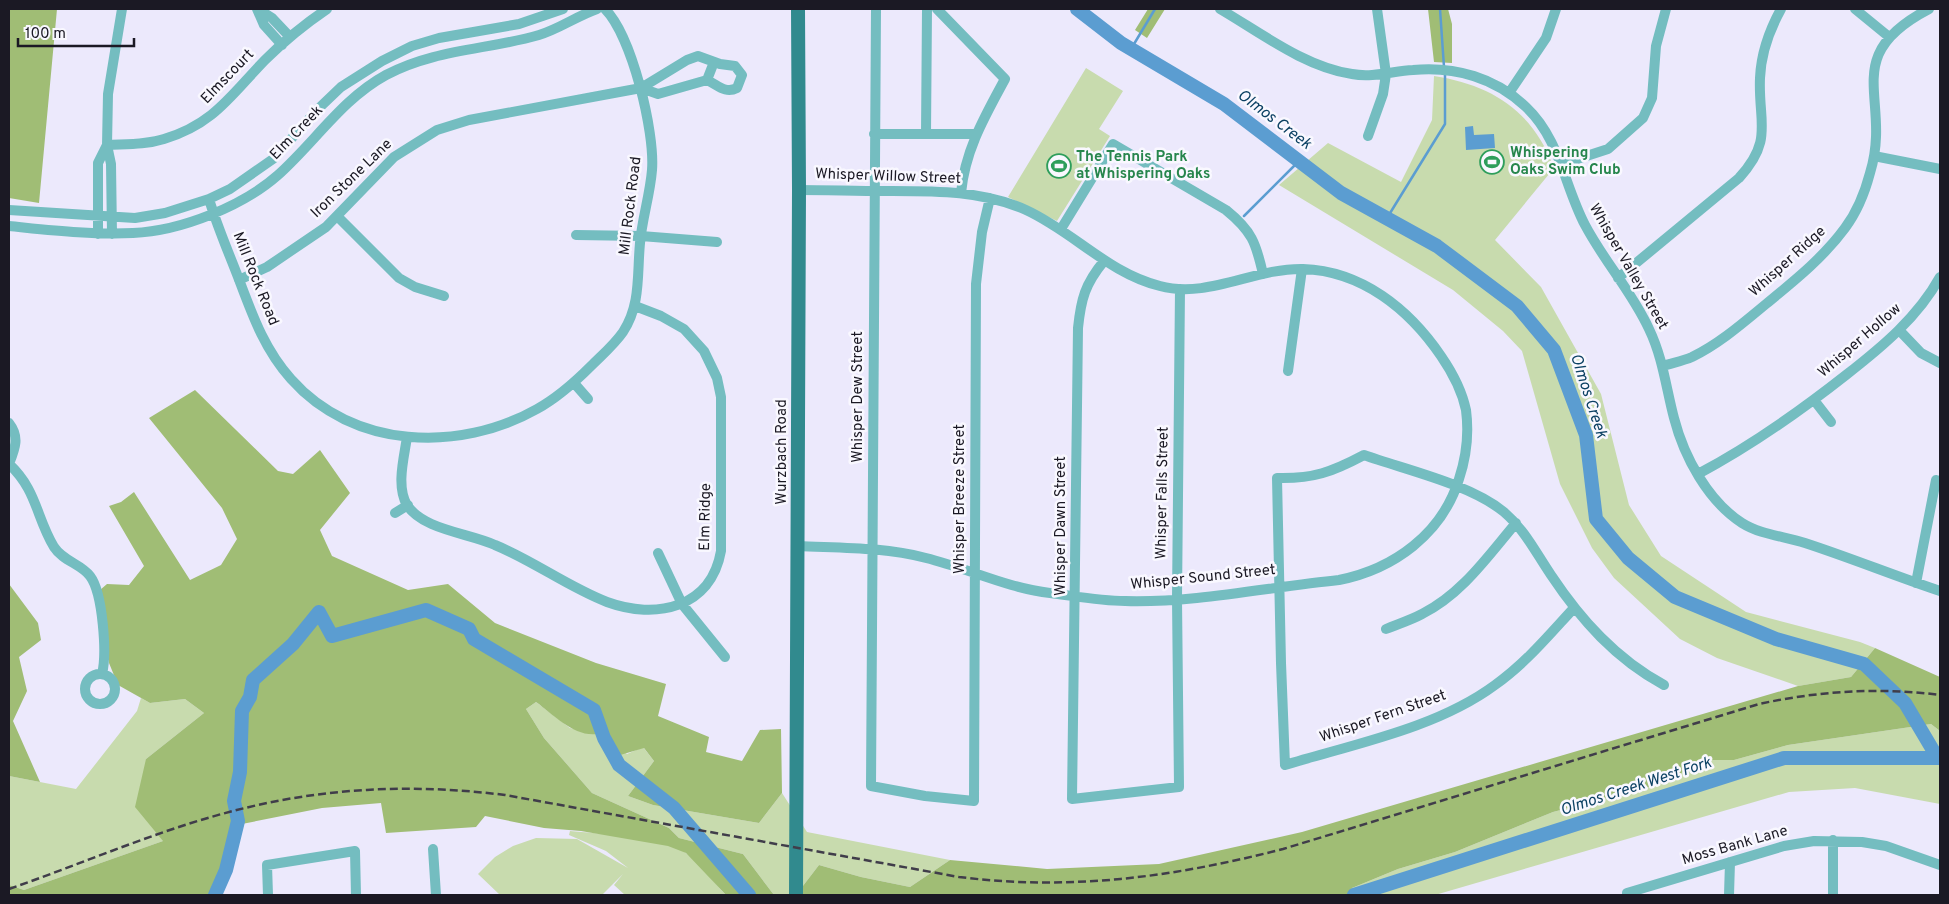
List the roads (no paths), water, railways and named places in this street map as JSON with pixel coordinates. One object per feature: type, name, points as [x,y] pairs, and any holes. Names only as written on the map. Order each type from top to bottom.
[{"type":"main road","name":"Wurzbach Road","points":[[796,892],[798,9]]},
{"type":"street","points":[[112,234],[111,164],[106,145],[108,94],[122,9]]},
{"type":"street","points":[[257,9],[272,18],[290,37]]},
{"type":"street","points":[[257,9],[264,25],[282,45]]},
{"type":"street","name":"Elmscourt","points":[[106,145],[140,144],[162,140],[194,126],[222,108],[290,37],[327,9]]},
{"type":"street","name":"Elm Creek","points":[[9,210],[134,218],[164,213],[209,199],[230,189],[273,159],[318,109],[341,87],[382,61],[412,46],[439,38],[519,24],[563,9]]},
{"type":"street","name":"Elm Creek","points":[[9,226],[98,234],[135,233],[161,229],[213,214],[235,204],[277,176],[346,104],[384,76],[410,63],[433,56],[540,35],[597,9]]},
{"type":"street","name":"Whisper Dew Street","points":[[876,9],[871,786],[925,796],[974,801]]},
{"type":"street","points":[[926,134],[927,9]]},
{"type":"street","points":[[937,9],[1005,79],[976,134],[966,161],[961,193]]},
{"type":"street","name":"Whisper Valley Street","points":[[1223,9],[1308,60],[1352,74],[1386,74],[1433,69],[1454,70],[1489,82],[1509,93],[1538,120],[1555,146],[1583,222],[1598,249],[1649,328],[1663,366],[1678,431],[1698,474],[1726,509],[1750,528],[1803,542],[1940,591]]},
{"type":"street","points":[[1368,136],[1383,94],[1386,74],[1377,9]]},
{"type":"street","points":[[1509,93],[1546,38],[1556,9]]},
{"type":"street","points":[[1562,164],[1608,149],[1643,118],[1652,98],[1656,46],[1666,9]]},
{"type":"street","points":[[1618,278],[1739,178],[1751,165],[1758,150],[1763,127],[1760,80],[1763,51],[1781,9]]},
{"type":"street","points":[[1854,9],[1888,36]]},
{"type":"street","name":"Whisper Ridge","points":[[1663,366],[1693,356],[1721,338],[1819,258],[1846,227],[1867,184],[1874,156],[1874,64],[1888,36],[1902,23],[1928,9]]},
{"type":"street","name":"Mill Rock Road","points":[[209,199],[257,328],[278,364],[301,390],[333,413],[350,422],[388,434],[407,437],[447,438],[494,428],[538,408],[574,383],[616,342],[628,324],[635,306],[639,284],[641,236],[652,160],[651,135],[641,88],[610,11]]},
{"type":"street","points":[[698,56],[714,62],[736,66],[741,70],[740,82],[737,88],[727,91],[707,80],[672,92],[658,94],[641,88],[687,60],[698,56]]},
{"type":"street","points":[[707,80],[714,62]]},
{"type":"street","name":"Iron Stone Lane","points":[[239,280],[296,249],[338,216],[394,157],[437,130],[469,120],[641,88]]},
{"type":"street","points":[[874,134],[976,134]]},
{"type":"street","points":[[1061,229],[1113,144],[1226,210],[1238,219],[1252,235],[1263,274]]},
{"type":"street","points":[[98,234],[98,163],[106,145]]},
{"type":"street","points":[[1874,156],[1940,169]]},
{"type":"street","points":[[98,183],[111,183]]},
{"type":"street","name":"Whisper Willow Street","points":[[799,190],[961,193],[990,198],[1025,210],[1061,229],[1125,274],[1165,288],[1209,287],[1263,274],[1302,269],[1340,276],[1369,287],[1408,315],[1432,343],[1454,378],[1466,410],[1466,452],[1456,487]]},
{"type":"street","name":"Whisper Breeze Street","points":[[974,801],[976,284],[982,232],[990,198]]},
{"type":"street","points":[[338,216],[399,278],[415,287],[444,296]]},
{"type":"street","points":[[576,235],[641,236],[717,242]]},
{"type":"street","name":"Whisper Dawn Street","points":[[1104,261],[1093,274],[1083,293],[1078,328],[1072,799],[1179,787]]},
{"type":"street","points":[[1288,371],[1302,269]]},
{"type":"street","name":"Whisper Hollow","points":[[1698,474],[1765,435],[1814,400],[1898,330],[1920,306],[1940,277]]},
{"type":"street","name":"Whisper Falls Street","points":[[1179,787],[1177,599],[1180,289]]},
{"type":"street","name":"Elm Ridge","points":[[408,505],[425,522],[496,545],[610,603],[655,608],[682,604],[698,595],[714,576],[721,552],[720,388],[710,360],[684,329],[661,316],[635,306]]},
{"type":"street","points":[[1898,330],[1921,353],[1940,363]]},
{"type":"street","points":[[574,383],[588,399]]},
{"type":"street","name":"Whisper Hollow","points":[[1814,400],[1831,422]]},
{"type":"street","points":[[9,423],[15,433],[16,442],[9,464],[26,482],[56,550],[86,573],[95,584],[105,649],[102,674]]},
{"type":"street","points":[[395,513],[408,505],[401,485],[407,437]]},
{"type":"street","points":[[1279,586],[1277,478],[1302,479],[1322,475],[1364,455],[1456,487],[1491,502],[1516,523],[1574,608],[1621,657],[1664,685]]},
{"type":"street","points":[[1916,583],[1938,480]]},
{"type":"street","name":"Whisper Sound Street","points":[[798,546],[872,549],[927,558],[975,574],[1048,593],[1124,601],[1177,599],[1348,578],[1385,565],[1423,538],[1442,514],[1456,487]]},
{"type":"street","points":[[1386,629],[1422,614],[1458,589],[1516,523]]},
{"type":"street","points":[[658,553],[682,604],[724,657]]},
{"type":"street","name":"Whisper Fern Street","points":[[1279,586],[1285,765],[1414,726],[1469,702],[1518,667],[1537,650],[1574,608]]},
{"type":"street","points":[[1833,840],[1833,895]]},
{"type":"street","name":"Moss Bank Lane","points":[[1627,894],[1789,845],[1833,840],[1886,846],[1940,865]]},
{"type":"street","points":[[433,848],[436,895]]},
{"type":"street","points":[[268,895],[267,865],[355,851],[356,895]]},
{"type":"street","points":[[1730,862],[1730,895]]},
{"type":"water","points":[[1473,126],[1474,135],[1494,134],[1495,148],[1466,150],[1465,127]]},
{"type":"waterway","name":"Olmos Creek","points":[[1077,9],[1121,43],[1224,104],[1341,193],[1437,246],[1517,306],[1554,350],[1586,435],[1596,519],[1628,558],[1675,597],[1776,639],[1864,664],[1905,703],[1937,757]]},
{"type":"waterway","points":[[1131,49],[1155,9]]},
{"type":"waterway","points":[[1440,9],[1444,67]]},
{"type":"waterway","points":[[1387,218],[1445,124],[1445,73]]},
{"type":"waterway","points":[[1244,216],[1299,161]]},
{"type":"waterway","name":"Olmos Creek West Fork","points":[[215,895],[226,870],[238,821],[234,801],[240,772],[242,711],[250,697],[253,680],[293,644],[319,612],[332,636],[426,610],[469,629],[474,639],[594,710],[604,738],[619,765],[674,808],[749,895]]},
{"type":"waterway","name":"Olmos Creek West Fork","points":[[1354,895],[1784,758],[1940,758]]},
{"type":"railway","points":[[9,889],[185,825],[245,808],[277,801],[342,792],[407,789],[439,789],[505,795],[959,877],[1042,882],[1122,879],[1202,867],[1283,849],[1759,704],[1827,693],[1894,691],[1940,695]]},
{"type":"place","name":"Whispering Oaks Swim Club","points":[[1492,162]]},
{"type":"place","name":"The Tennis Park at Whispering Oaks","points":[[1059,166]]}]
